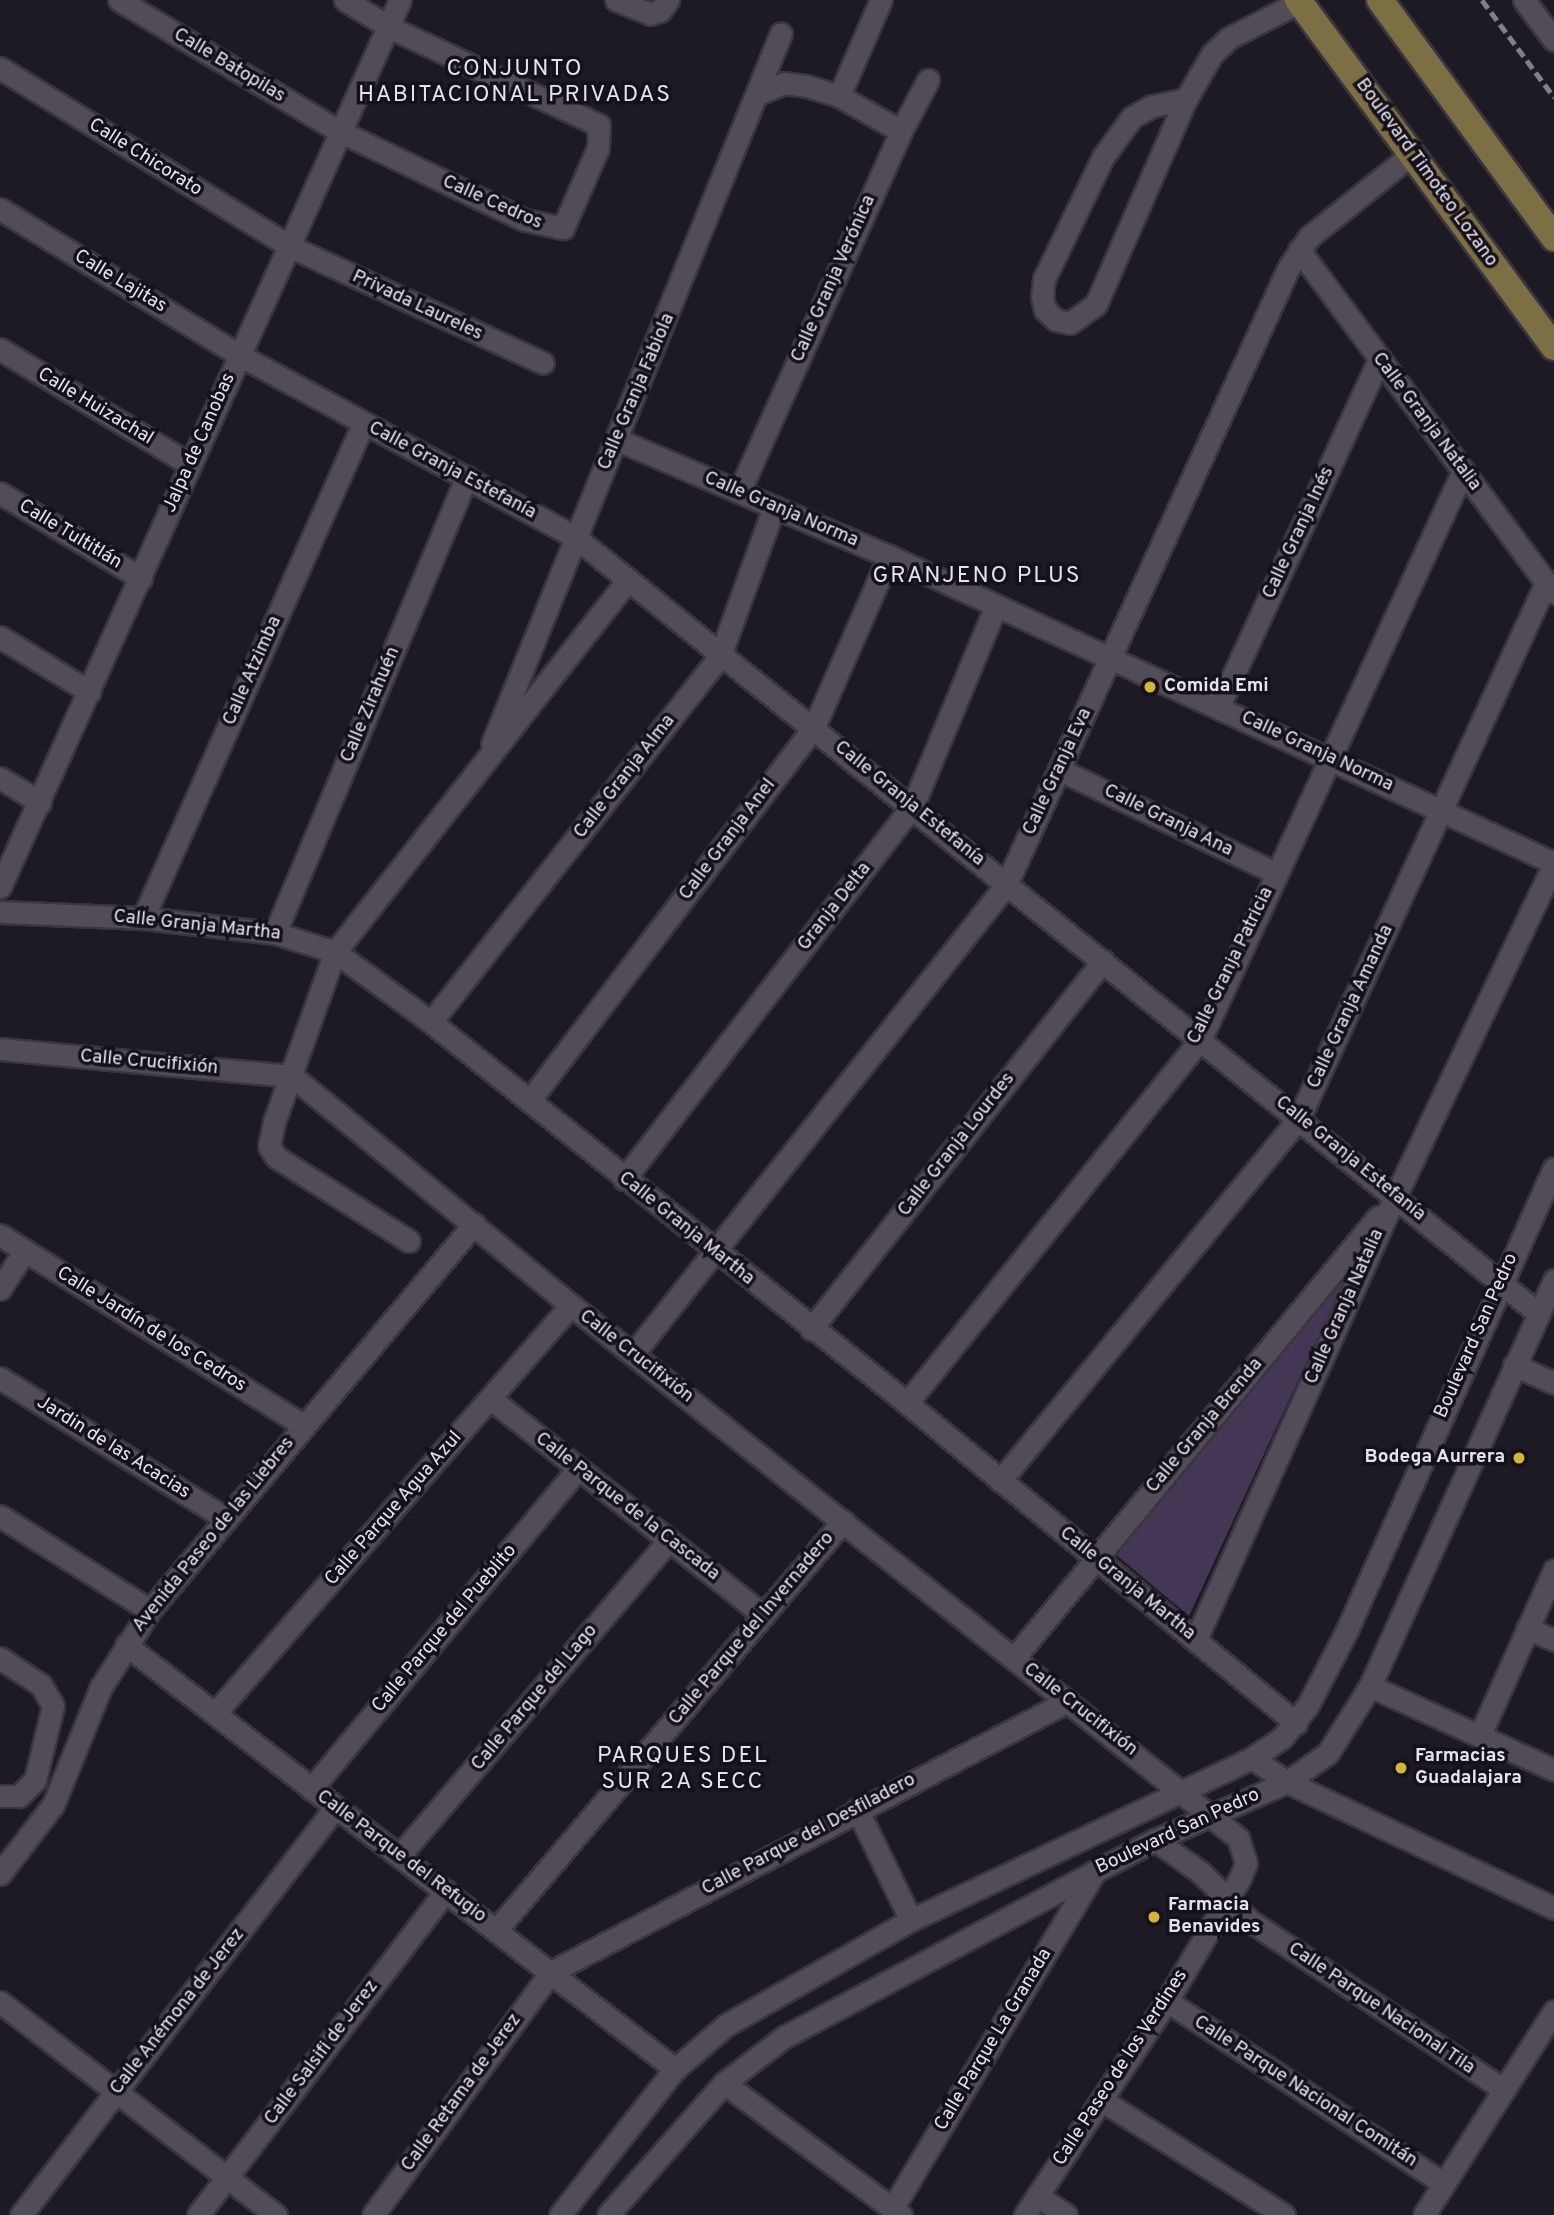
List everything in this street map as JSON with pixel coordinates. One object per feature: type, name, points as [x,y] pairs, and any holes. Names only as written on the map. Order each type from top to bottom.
[{"type":"main road","points":[[1380,0],[1554,238]]},
{"type":"main road","name":"Boulevard Timoteo Lozano","points":[[1299,1],[1554,347]]},
{"type":"street","name":"Calle Batopilas","points":[[119,0],[339,131]]},
{"type":"street","points":[[345,0],[389,26]]},
{"type":"street","name":"Jalpa de Canobas","points":[[0,887],[141,578],[189,464],[291,247],[339,131],[400,0]]},
{"type":"street","points":[[616,0],[650,14],[660,11],[668,0]]},
{"type":"street","points":[[839,96],[881,0]]},
{"type":"street","points":[[1524,0],[1554,40]]},
{"type":"street","points":[[1186,99],[1152,106],[1132,117],[1103,157],[1044,279],[1042,298],[1045,310],[1056,320],[1070,323],[1096,304],[1186,99],[1212,54],[1228,38],[1299,1]]},
{"type":"street","name":"Calle Cedros","points":[[339,131],[540,226],[563,228],[570,220],[603,134],[599,125],[389,26]]},
{"type":"street","name":"Calle Granja Fabiola","points":[[482,769],[575,537],[618,440],[760,93],[780,33]]},
{"type":"street","name":"Calle Chicorato","points":[[0,68],[291,247]]},
{"type":"street","name":"Calle Granja Verónica","points":[[739,492],[901,131],[928,80]]},
{"type":"street","points":[[760,93],[784,83],[839,96],[901,131]]},
{"type":"street","name":"Calle Granja Eva","points":[[633,1354],[1006,885],[1299,250],[1412,154]]},
{"type":"street","name":"Calle Lajitas","points":[[0,209],[239,355]]},
{"type":"street","name":"Privada Laureles","points":[[291,247],[542,363]]},
{"type":"street","name":"Calle Granja Natalia","points":[[1299,250],[1550,588]]},
{"type":"street","name":"Calle Huizachal","points":[[0,349],[189,464]]},
{"type":"street","name":"Calle Granja Estefanía","points":[[239,355],[575,537],[720,656],[913,805],[1006,885],[1201,1038],[1538,1313]]},
{"type":"street","name":"Calle Granja Inés","points":[[1219,706],[1379,360]]},
{"type":"street","name":"Calle Atzimba","points":[[144,918],[363,424]]},
{"type":"street","name":"Calle Granja Norma","points":[[618,440],[889,556],[1219,706],[1554,863]]},
{"type":"street","name":"Calle Granja Patricia","points":[[907,1403],[1201,1038],[1276,873],[1333,759],[1463,471]]},
{"type":"street","name":"Calle Zirahuén","points":[[275,933],[467,477]]},
{"type":"street","name":"Calle Tultitlán","points":[[0,493],[141,578]]},
{"type":"street","name":"Calle Granja Alma","points":[[432,1022],[720,656],[774,507]]},
{"type":"street","name":"Calle Granja Anel","points":[[529,1101],[814,727],[889,556]]},
{"type":"street","name":"Calle Granja Fabiola","points":[[409,1241],[276,1157],[269,1146],[270,1135],[335,952],[482,769],[628,579]]},
{"type":"street","name":"Calle Granja Amanda","points":[[1000,1481],[1299,1118],[1550,588]]},
{"type":"street","name":"Granja Delta","points":[[624,1178],[913,805],[996,606]]},
{"type":"street","points":[[0,638],[90,692]]},
{"type":"street","name":"Calle Granja Ana","points":[[1060,769],[1276,873]]},
{"type":"street","points":[[0,778],[40,802]]},
{"type":"street","name":"Calle Granja Natalia","points":[[1195,1639],[1396,1195],[1554,863]]},
{"type":"street","name":"Calle Granja Martha","points":[[0,912],[144,918],[275,933],[335,952],[432,1022],[715,1254],[907,1403],[1296,1723]]},
{"type":"street","name":"Calle Granja Lourdes","points":[[811,1329],[1103,961]]},
{"type":"street","name":"Calle Crucifixión","points":[[1,1050],[292,1076],[571,1306],[1214,1815]]},
{"type":"street","name":"Boulevard San Pedro","points":[[560,2215],[675,2069],[726,2025],[769,1997],[911,1920],[1133,1811],[1252,1758],[1296,1723],[1347,1630],[1500,1283],[1554,1168]]},
{"type":"street","name":"Calle Granja Brenda","points":[[1014,1658],[1396,1195]]},
{"type":"street","name":"Avenida Paseo de las Liebres","points":[[0,1874],[53,1805],[95,1699],[150,1610],[474,1224]]},
{"type":"street","name":"Calle Jardín de los Cedros","points":[[0,1235],[303,1425]]},
{"type":"street","points":[[0,1289],[25,1250]]},
{"type":"street","name":"Boulevard San Pedro","points":[[608,2215],[724,2082],[784,2037],[844,2002],[1155,1840],[1287,1783],[1334,1746],[1370,1686],[1554,1279]]},
{"type":"street","name":"Calle Parque Agua Azul","points":[[216,1712],[571,1306]]},
{"type":"street","points":[[1514,1365],[1554,1382]]},
{"type":"street","name":"Jardin de las Acacias","points":[[0,1378],[225,1518]]},
{"type":"street","name":"Calle Parque de la Cascada","points":[[491,1399],[764,1615]]},
{"type":"street","name":"Calle Parque del Pueblito","points":[[311,1789],[578,1469]]},
{"type":"street","points":[[0,1516],[150,1610]]},
{"type":"street","name":"Calle Parque del Invernadero","points":[[497,1929],[843,1521]]},
{"type":"street","name":"Calle Parque del Lago","points":[[400,1855],[669,1540]]},
{"type":"street","points":[[1480,1735],[1554,1570]]},
{"type":"street","points":[[1527,1628],[1554,1640]]},
{"type":"street","name":"Calle Parque del Refugio","points":[[126,1645],[216,1712],[334,1809],[400,1855],[675,2069]]},
{"type":"street","points":[[0,1658],[41,1685],[53,1706],[35,1780],[19,1796],[0,1796]]},
{"type":"street","points":[[1370,1686],[1554,1770]]},
{"type":"street","name":"Calle Parque del Desfiladero","points":[[551,1972],[857,1809],[1068,1701]]},
{"type":"street","points":[[1252,1758],[1287,1783],[1554,1909]]},
{"type":"street","name":"Calle Anémona de Jerez","points":[[21,2215],[334,1809]]},
{"type":"street","points":[[857,1809],[911,1920]]},
{"type":"street","name":"Calle Paseo de los Verdines","points":[[1025,2215],[1167,2001],[1227,1901],[1246,1863],[1244,1848],[1214,1815]]},
{"type":"street","name":"Calle Parque Nacional Tila","points":[[1155,1840],[1200,1872],[1250,1921],[1504,2090]]},
{"type":"street","name":"Calle Parque La Granada","points":[[896,2212],[1095,1871]]},
{"type":"street","name":"Calle Salsifi de Jerez","points":[[198,2215],[446,1891]]},
{"type":"street","name":"Calle Retama de Jerez","points":[[373,2215],[551,1972]]},
{"type":"street","name":"Calle Parque Nacional Comitán","points":[[1167,2001],[1443,2183]]},
{"type":"street","points":[[0,2002],[276,2215]]},
{"type":"street","points":[[1423,2215],[1554,2011]]},
{"type":"street","points":[[724,2082],[896,2212]]},
{"type":"street","points":[[1101,2100],[1284,2215]]},
{"type":"street","points":[[1037,2196],[1066,2215]]},
{"type":"shaded area","points":[[1353,1262],[1189,1616],[1114,1553]]},
{"type":"railway","points":[[1482,0],[1554,97]]},
{"type":"place","name":"Comida Emi","points":[[1150,687]]},
{"type":"place","name":"Bodega Aurrera","points":[[1519,1458]]},
{"type":"place","name":"Farmacias Guadalajara","points":[[1401,1768]]},
{"type":"place","name":"Farmacia Benavides","points":[[1154,1917]]},
{"type":"district","name":"CONJUNTO HABITACIONAL PRIVADAS","points":[[515,83]]},
{"type":"district","name":"GRANJENO PLUS","points":[[977,577]]},
{"type":"district","name":"PARQUES DEL SUR 2A SECC","points":[[683,1770]]}]
